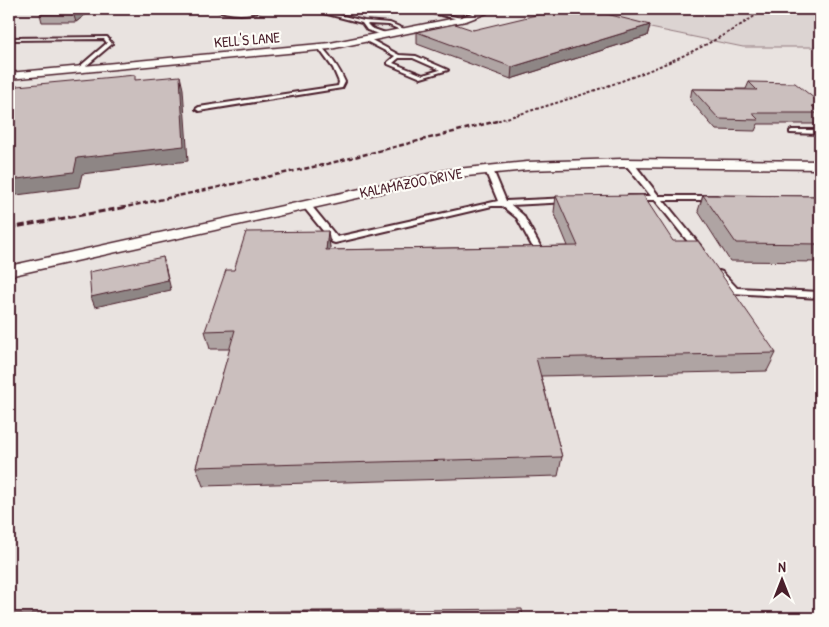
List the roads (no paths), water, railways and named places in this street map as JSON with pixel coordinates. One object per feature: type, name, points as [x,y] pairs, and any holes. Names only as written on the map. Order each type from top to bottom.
[{"type":"street","name":"KELL'S LANE","points":[[9,76],[319,48],[463,19],[484,11]]},
{"type":"street","name":"KALAMAZOO DRIVE","points":[[9,271],[447,174],[528,166],[629,163],[819,166]]},
{"type":"lane","points":[[216,9],[229,12],[262,9]]},
{"type":"lane","points":[[310,9],[364,22],[390,24],[407,30]]},
{"type":"lane","points":[[417,9],[463,19]]},
{"type":"lane","points":[[474,9],[484,11]]},
{"type":"lane","points":[[364,22],[369,29],[386,35]]},
{"type":"lane","points":[[9,38],[105,38],[110,43],[80,69]]},
{"type":"lane","points":[[366,39],[398,56],[414,58],[446,70],[423,77],[390,63],[398,56]]},
{"type":"lane","points":[[198,109],[340,87],[342,82],[336,68],[319,48]]},
{"type":"lane","points":[[792,132],[820,132]]},
{"type":"lane","points":[[629,163],[654,197],[734,291],[820,295]]},
{"type":"lane","points":[[489,170],[503,203],[520,217],[540,253]]},
{"type":"lane","points":[[626,198],[723,198]]},
{"type":"lane","points":[[306,205],[335,240],[492,204],[579,200]]},
{"type":"railway","points":[[493,122],[564,101],[668,62],[702,47],[765,9]]},
{"type":"railway","points":[[121,208],[327,164],[497,121]]},
{"type":"railway","points":[[9,228],[127,207]]}]
